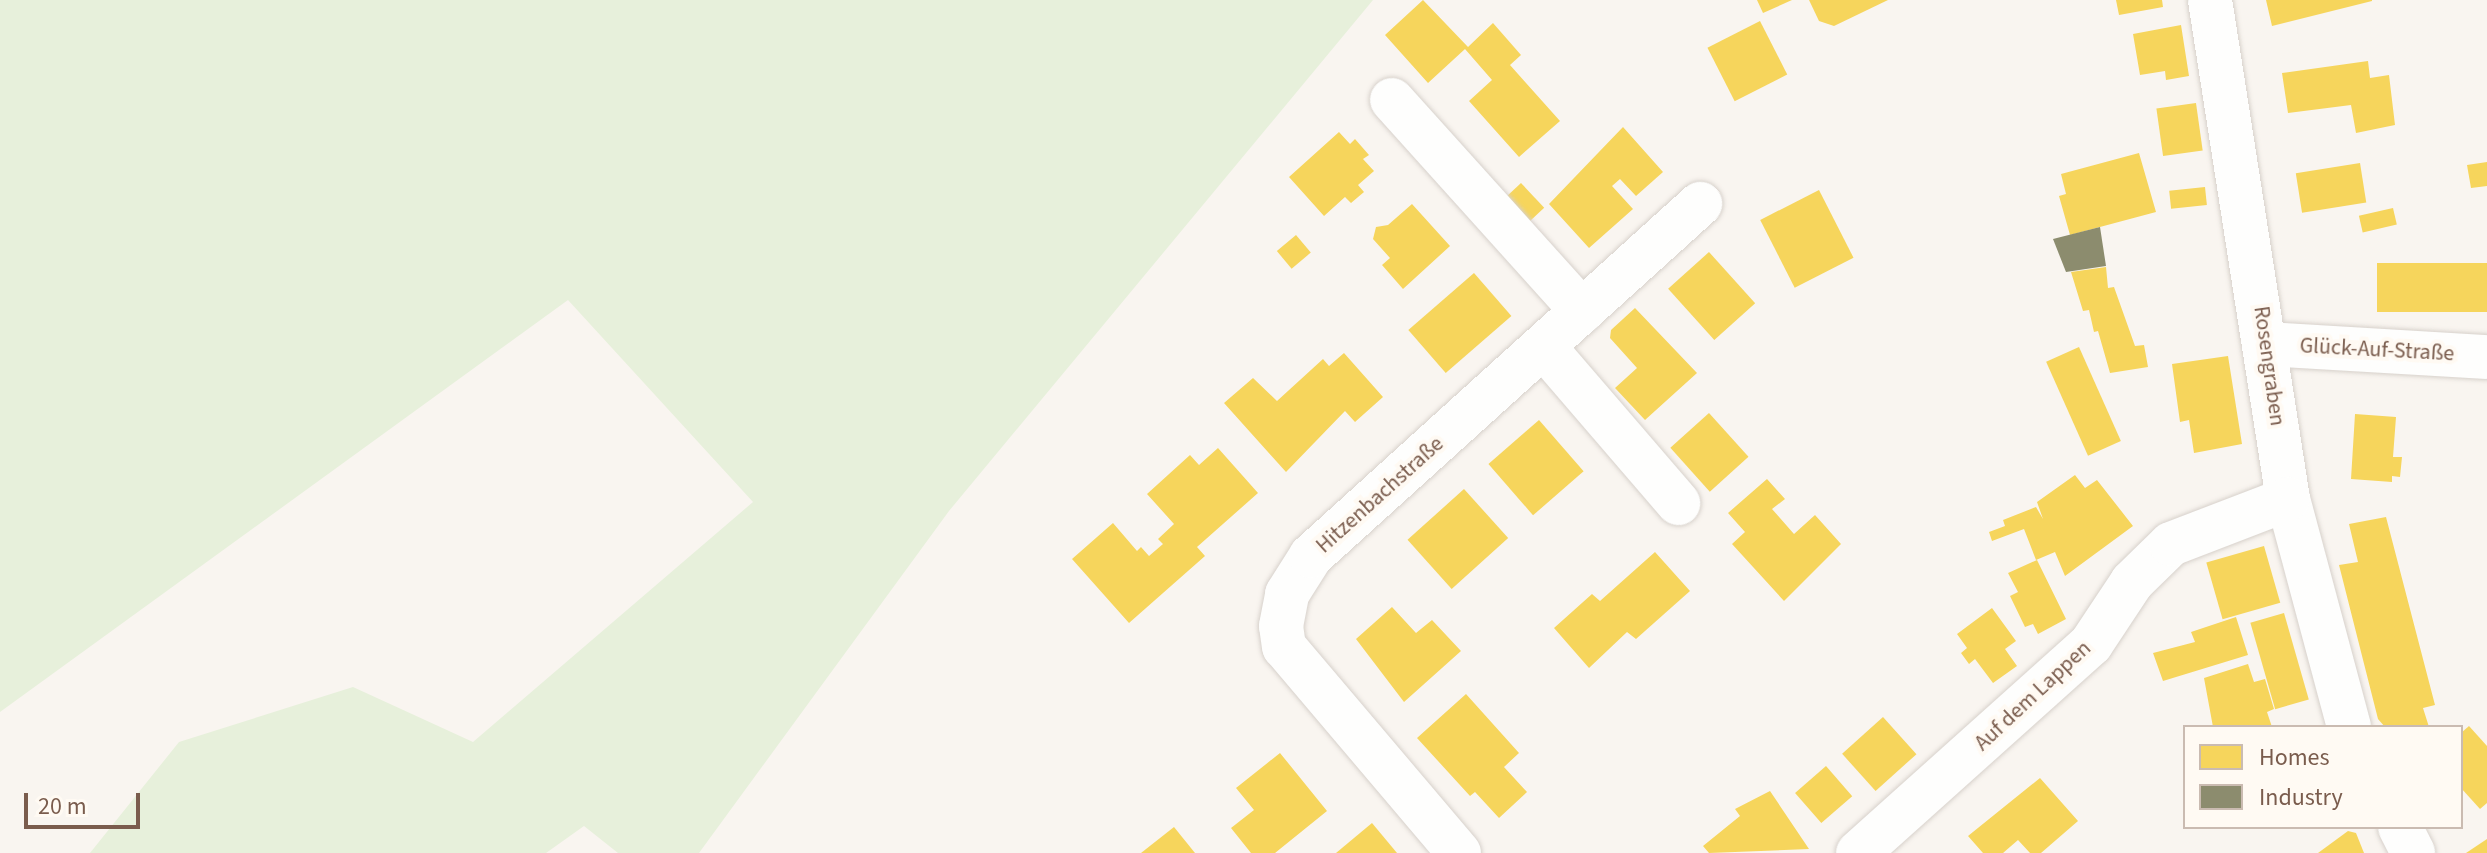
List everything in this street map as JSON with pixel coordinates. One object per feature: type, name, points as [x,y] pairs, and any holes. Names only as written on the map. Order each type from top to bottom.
[{"type":"street","name":"Rosengraben","points":[[2210,0],[2267,344],[2288,499],[2348,725]]},
{"type":"street","points":[[1392,100],[1582,311]]},
{"type":"street","name":"Hitzenbachstraße","points":[[1459,853],[1309,681],[1284,647],[1281,626],[1287,594],[1311,556],[1700,204]]},
{"type":"street","name":"Glück-Auf-Straße","points":[[2267,344],[2487,357]]},
{"type":"street","points":[[1544,347],[1678,503]]},
{"type":"street","name":"Auf dem Lappen","points":[[1858,853],[2091,644],[2132,582],[2171,544],[2288,499]]},
{"type":"street","points":[[2401,829],[2413,853]]},
{"type":"green space","points":[[0,0],[1373,0],[949,511],[699,853],[618,853],[584,826],[546,853],[90,853],[179,742],[353,687],[473,742],[753,502],[568,300],[0,712]]},
{"type":"building: Homes","points":[[1423,0],[1468,47],[1493,23],[1521,55],[1510,65],[1560,121],[1519,157],[1469,101],[1492,80],[1465,49],[1428,83],[1385,35]]},
{"type":"building: Homes","points":[[1757,0],[1792,0],[1763,13]]},
{"type":"building: Homes","points":[[1809,0],[1888,0],[1834,26],[1819,21]]},
{"type":"building: Homes","points":[[2116,0],[2162,0],[2163,7],[2119,15]]},
{"type":"building: Homes","points":[[2266,0],[2372,0],[2372,1],[2272,26]]},
{"type":"building: Homes","points":[[1760,21],[1787,74],[1735,101],[1707,48]]},
{"type":"building: Homes","points":[[2181,25],[2189,76],[2166,80],[2165,71],[2140,75],[2133,34]]},
{"type":"building: Homes","points":[[2368,61],[2370,78],[2389,75],[2395,125],[2356,133],[2351,105],[2288,113],[2282,73]]},
{"type":"building: Homes","points":[[2196,103],[2203,151],[2163,156],[2156,109]]},
{"type":"building: Homes","points":[[1623,127],[1663,172],[1636,196],[1620,179],[1612,186],[1633,209],[1589,248],[1549,204]]},
{"type":"building: Homes","points":[[1339,132],[1350,144],[1355,139],[1369,155],[1363,159],[1374,171],[1358,185],[1364,192],[1351,203],[1345,197],[1324,216],[1289,177]]},
{"type":"building: Homes","points":[[2139,153],[2156,212],[2070,235],[2059,196],[2066,194],[2061,174]]},
{"type":"building: Homes","points":[[2487,162],[2487,186],[2471,188],[2467,165]]},
{"type":"building: Homes","points":[[2360,163],[2366,203],[2302,213],[2296,173]]},
{"type":"building: Homes","points":[[1521,183],[1544,208],[1530,221],[1507,196]]},
{"type":"building: Homes","points":[[2205,187],[2207,205],[2171,209],[2169,191]]},
{"type":"building: Homes","points":[[1819,190],[1854,258],[1795,288],[1760,220]]},
{"type":"building: Homes","points":[[1412,204],[1450,246],[1403,289],[1382,265],[1390,258],[1373,239],[1376,227],[1388,225]]},
{"type":"building: Homes","points":[[2393,208],[2397,225],[2363,232],[2359,216]]},
{"type":"building: Homes","points":[[1296,235],[1311,253],[1292,269],[1277,251]]},
{"type":"building: Homes","points":[[1709,252],[1755,303],[1714,340],[1668,289]]},
{"type":"building: Homes","points":[[2377,263],[2487,263],[2487,312],[2377,312]]},
{"type":"building: Homes","points":[[2106,267],[2108,288],[2114,287],[2135,346],[2144,345],[2148,367],[2110,373],[2089,310],[2083,311],[2071,272]]},
{"type":"building: Homes","points":[[1474,273],[1511,316],[1446,373],[1408,330]]},
{"type":"building: Homes","points":[[1635,308],[1697,373],[1645,420],[1615,388],[1637,368],[1610,338],[1611,330]]},
{"type":"building: Homes","points":[[2079,347],[2121,441],[2088,456],[2046,362]]},
{"type":"building: Homes","points":[[1344,353],[1383,397],[1355,422],[1345,411],[1286,472],[1224,403],[1253,378],[1277,401],[1323,359],[1329,366]]},
{"type":"building: Homes","points":[[2228,356],[2242,444],[2194,453],[2189,420],[2180,422],[2172,364]]},
{"type":"building: Homes","points":[[1709,413],[1748,457],[1710,492],[1670,448]]},
{"type":"building: Homes","points":[[2355,414],[2396,417],[2393,457],[2402,457],[2400,477],[2392,476],[2392,482],[2351,479]]},
{"type":"building: Homes","points":[[1539,420],[1584,471],[1533,515],[1488,464]]},
{"type":"building: Homes","points":[[1218,448],[1258,493],[1197,547],[1205,556],[1129,623],[1072,559],[1113,523],[1137,551],[1141,547],[1149,556],[1163,544],[1158,539],[1174,524],[1147,494],[1190,455],[1199,465]]},
{"type":"building: Homes","points":[[2075,475],[2085,488],[2097,480],[2133,526],[2065,576],[2055,552],[2036,560],[2024,529],[1992,541],[1989,532],[2005,526],[2003,520],[2036,507],[2043,519],[2037,502]]},
{"type":"building: Homes","points":[[1767,479],[1785,499],[1772,509],[1794,534],[1815,515],[1841,544],[1784,601],[1732,544],[1745,532],[1728,513]]},
{"type":"building: Homes","points":[[1464,489],[1508,538],[1452,589],[1408,540]]},
{"type":"building: Homes","points":[[2386,517],[2435,705],[2423,708],[2428,725],[2383,725],[2378,719],[2339,565],[2358,562],[2349,524]]},
{"type":"building: Homes","points":[[2264,546],[2280,603],[2223,619],[2206,563]]},
{"type":"building: Homes","points":[[1655,552],[1690,591],[1636,639],[1627,632],[1589,668],[1554,628],[1592,594],[1600,601]]},
{"type":"building: Homes","points":[[2037,560],[2066,619],[2038,634],[2033,624],[2025,627],[2010,596],[2018,592],[2008,573]]},
{"type":"building: Homes","points":[[1392,607],[1416,633],[1432,620],[1461,651],[1404,702],[1356,639]]},
{"type":"building: Homes","points":[[1992,608],[2016,641],[2005,649],[2017,666],[1993,683],[1975,659],[1969,664],[1961,653],[1967,648],[1957,634]]},
{"type":"building: Homes","points":[[2284,613],[2309,700],[2275,709],[2250,623]]},
{"type":"building: Homes","points":[[2236,617],[2248,655],[2163,681],[2153,653],[2195,642],[2191,632]]},
{"type":"building: Homes","points":[[2248,664],[2254,682],[2265,679],[2274,709],[2267,712],[2271,725],[2213,725],[2204,678]]},
{"type":"building: Homes","points":[[1466,694],[1519,753],[1504,767],[1527,792],[1499,818],[1475,792],[1470,796],[1417,738]]},
{"type":"building: Homes","points":[[1883,717],[1916,754],[1876,791],[1842,754]]},
{"type":"building: Homes","points":[[2469,726],[2487,746],[2487,803],[2480,809],[2463,790],[2463,731]]},
{"type":"building: Homes","points":[[1280,753],[1327,811],[1275,853],[1251,853],[1231,828],[1254,810],[1236,788]]},
{"type":"building: Homes","points":[[1826,766],[1852,796],[1821,823],[1795,793]]},
{"type":"building: Homes","points":[[2040,778],[2078,821],[2041,853],[2030,853],[2018,840],[2003,853],[1983,853],[1968,836]]},
{"type":"building: Homes","points":[[1770,791],[1809,849],[1709,853],[1703,846],[1740,816],[1735,809]]},
{"type":"building: Homes","points":[[1372,823],[1397,853],[1336,853]]},
{"type":"building: Homes","points":[[1174,827],[1195,853],[1141,853]]},
{"type":"building: Homes","points":[[2348,831],[2356,833],[2364,853],[2318,853]]},
{"type":"building: Homes","points":[[2487,839],[2487,853],[2466,853]]},
{"type":"building: Industry","points":[[2100,227],[2106,266],[2066,272],[2053,239]]}]
